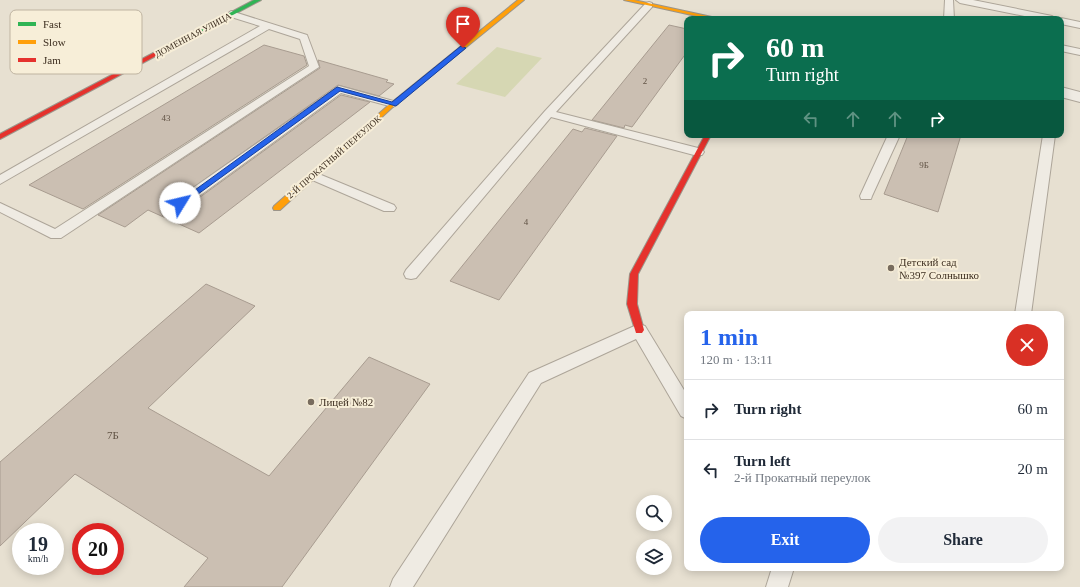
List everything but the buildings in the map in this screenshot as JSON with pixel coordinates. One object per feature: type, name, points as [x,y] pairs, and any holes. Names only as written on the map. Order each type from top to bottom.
[{"type":"street","name":"ДОМЕННАЯ УЛИЦА","points":[[142,61],[258,0]]},
{"type":"street","name":"2-Й ПРОКАТНЫЙ ПЕРЕУЛОК","points":[[277,208],[394,104],[522,0]]},
{"type":"street","points":[[628,0],[704,16]]},
{"type":"street","name":"ДОМЕННАЯ УЛИЦА","points":[[0,137],[118,74]]},
{"type":"street","points":[[1064,93],[1080,97]]},
{"type":"street","points":[[639,330],[632,304],[634,274],[706,138]]},
{"type":"lane","points":[[949,0],[949,16]]},
{"type":"lane","points":[[960,0],[988,3],[1040,16]]},
{"type":"lane","points":[[411,274],[549,113],[649,4]]},
{"type":"lane","points":[[0,207],[56,234],[314,67],[304,37],[231,14]]},
{"type":"lane","points":[[1064,22],[1080,25]]},
{"type":"lane","points":[[0,180],[267,26]]},
{"type":"lane","points":[[1064,49],[1080,52]]},
{"type":"lane","points":[[168,212],[339,89],[394,104]]},
{"type":"lane","points":[[549,113],[698,152]]},
{"type":"lane","points":[[866,196],[893,138]]},
{"type":"lane","points":[[1023,311],[1049,138]]},
{"type":"lane","points":[[314,176],[389,208]]},
{"type":"lane","points":[[402,587],[535,378],[639,330],[684,405]]},
{"type":"lane","points":[[777,587],[782,571]]},
{"type":"green space","points":[[497,47],[542,58],[505,97],[456,84]]},
{"type":"traffic: fast","points":[[178,42],[258,0]]},
{"type":"traffic: slow","points":[[277,208],[393,104],[521,0]]},
{"type":"traffic: slow","points":[[627,0],[704,16]]},
{"type":"traffic: jam","points":[[142,61],[178,42]]},
{"type":"traffic: jam","points":[[0,137],[118,74]]},
{"type":"traffic: jam","points":[[639,330],[632,304],[634,274],[706,138]]},
{"type":"place","name":"Детский сад №397 Солнышко","points":[[891,268]]},
{"type":"place","name":"Лицей №82","points":[[311,402]]},
{"type":"route","points":[[180,203],[339,89],[394,104],[463,48]]}]
